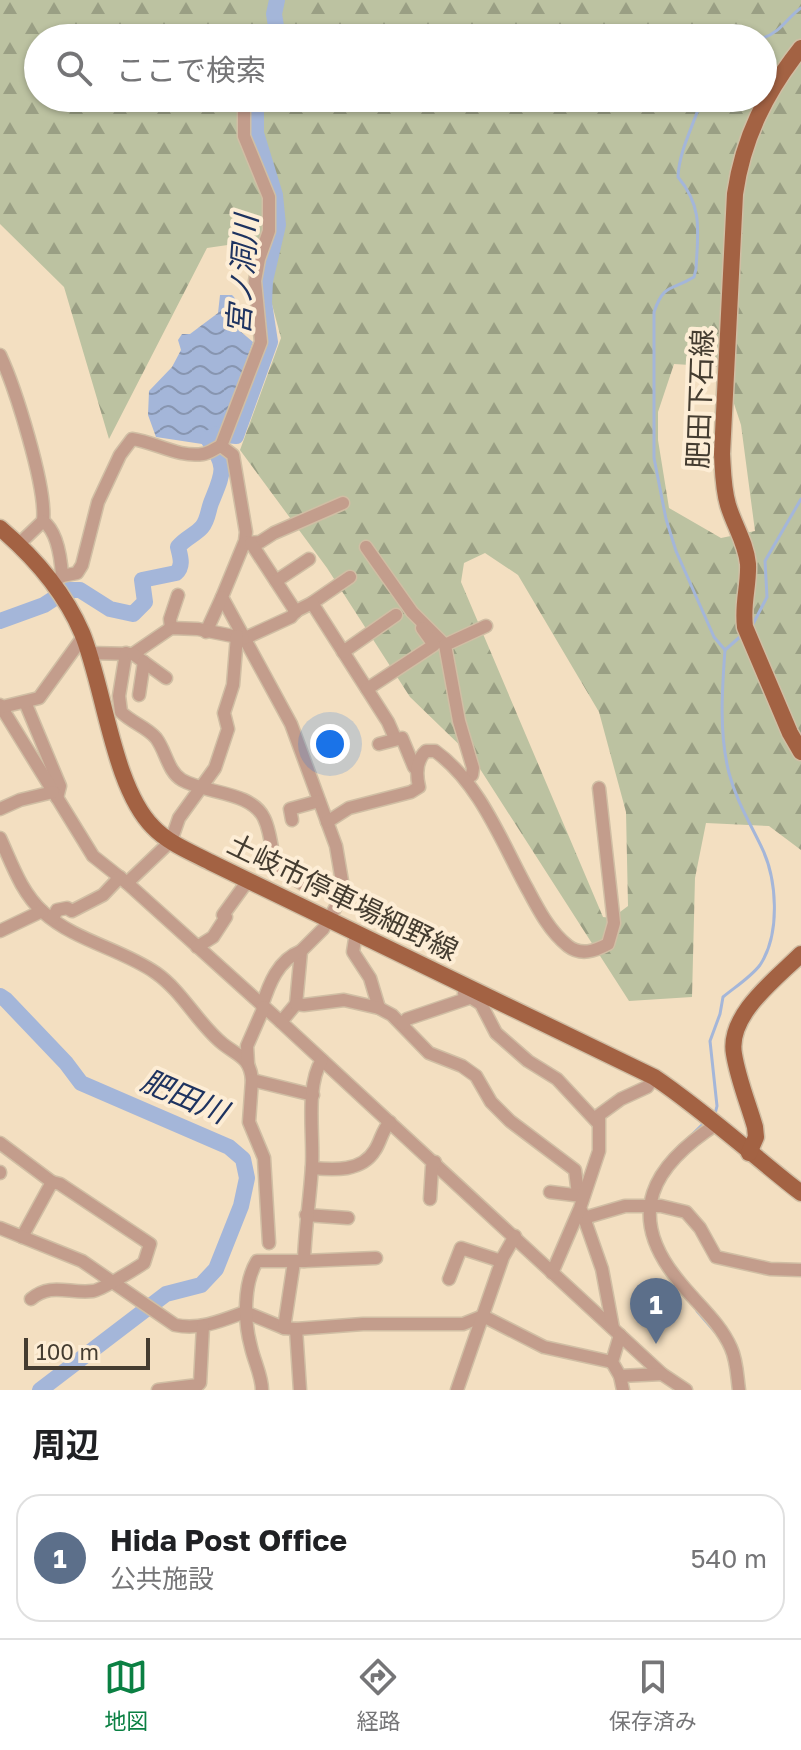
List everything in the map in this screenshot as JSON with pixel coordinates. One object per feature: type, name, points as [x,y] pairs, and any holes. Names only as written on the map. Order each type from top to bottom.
[{"type":"main road","name":"肥田下石線","points":[[777,80],[801,48]]},
{"type":"main road","name":"肥田下石線","points":[[759,112],[739,164],[735,194],[723,480],[727,504],[744,546],[748,565],[743,608],[745,627],[801,752]]},
{"type":"main road","name":"土岐市停車場細野線","points":[[0,528],[58,579],[85,645],[131,794],[153,828],[171,841],[329,921],[654,1077],[801,1193]]},
{"type":"main road","points":[[749,1153],[756,1137],[755,1127],[734,1053],[733,1039],[744,1012],[801,954]]},
{"type":"street","points":[[43,521],[53,533],[58,579],[77,573],[82,565],[98,502],[120,455],[132,439],[154,447],[193,454],[209,453],[221,446],[261,342],[255,281],[269,231],[269,197],[244,136],[244,112]]},
{"type":"street","points":[[0,355],[38,475],[44,512],[43,521],[19,544]]},
{"type":"street","points":[[221,446],[233,455],[248,543],[296,612]]},
{"type":"street","points":[[248,543],[265,540],[274,533],[343,503]]},
{"type":"street","points":[[206,632],[248,543]]},
{"type":"street","points":[[366,547],[434,645],[367,689]]},
{"type":"street","points":[[276,581],[309,559]]},
{"type":"street","points":[[344,893],[327,888],[313,890],[275,867],[264,819],[253,805],[177,777],[155,737],[121,712],[119,696],[130,654],[171,628],[241,638],[291,617],[350,577]]},
{"type":"street","points":[[171,628],[170,619],[178,595]]},
{"type":"street","points":[[222,597],[241,638],[291,724],[336,846],[344,893],[329,921],[275,974],[247,1046],[252,1080],[249,1122],[264,1158],[269,1243]]},
{"type":"street","points":[[312,603],[395,738]]},
{"type":"street","points":[[343,652],[396,615]]},
{"type":"street","points":[[416,615],[445,645],[459,721],[473,768],[472,775],[466,779]]},
{"type":"street","points":[[445,645],[486,626]]},
{"type":"street","points":[[0,931],[57,910],[67,908],[72,911],[103,895],[171,841],[179,818],[215,768],[226,739],[228,729],[224,713],[233,685],[241,638]]},
{"type":"street","points":[[166,678],[130,654],[85,645],[39,698],[1,706],[93,856],[124,880],[435,1162],[662,1374],[686,1390]]},
{"type":"street","points":[[139,695],[144,662]]},
{"type":"street","points":[[25,702],[60,786],[55,795]]},
{"type":"street","points":[[327,822],[349,808],[411,792],[419,787],[417,770],[402,738],[379,744]]},
{"type":"street","points":[[417,770],[421,756],[426,751],[435,751],[466,779],[541,915],[568,946],[579,951],[595,952],[608,944],[614,923],[599,788]]},
{"type":"street","points":[[0,809],[20,800],[55,795]]},
{"type":"street","points":[[264,819],[291,814],[319,801]]},
{"type":"street","points":[[0,838],[15,874],[47,915],[100,946],[154,971],[224,1045],[236,1051],[248,1064]]},
{"type":"street","points":[[197,947],[213,937],[226,917],[223,915],[244,886],[251,882]]},
{"type":"street","points":[[356,933],[353,952],[370,978],[379,1008]]},
{"type":"street","points":[[281,1022],[296,1004],[301,951]]},
{"type":"street","points":[[442,974],[444,981],[481,1004],[496,1033],[528,1061],[557,1079],[597,1122]]},
{"type":"street","points":[[403,1024],[407,1019],[472,997]]},
{"type":"street","points":[[296,1004],[344,1000],[379,1008],[403,1024],[429,1053],[462,1066],[476,1076],[500,1111],[575,1170],[616,1332],[612,1362],[623,1390]]},
{"type":"street","points":[[300,1390],[290,1328],[312,1168],[313,1081],[322,1060]]},
{"type":"street","points":[[552,1273],[582,1204],[599,1151],[597,1122],[621,1099],[647,1087],[654,1077]]},
{"type":"street","points":[[252,1080],[313,1095]]},
{"type":"street","points":[[712,1120],[671,1161],[646,1206],[660,1254],[730,1345],[739,1390]]},
{"type":"street","points":[[312,1168],[345,1169],[360,1164],[374,1152],[390,1122]]},
{"type":"street","points":[[0,1143],[52,1182],[60,1184],[150,1244],[144,1263],[95,1291],[50,1288],[31,1299]]},
{"type":"street","points":[[430,1199],[435,1162]]},
{"type":"street","points":[[22,1237],[52,1182]]},
{"type":"street","points":[[550,1192],[582,1204],[661,1206],[689,1213],[716,1257],[770,1269],[801,1270]]},
{"type":"street","points":[[306,1215],[348,1218]]},
{"type":"street","points":[[0,1228],[82,1261],[157,1314],[175,1325],[188,1328],[245,1312],[290,1328],[463,1324],[483,1316],[544,1347],[612,1362]]},
{"type":"street","points":[[457,1390],[501,1261],[515,1236]]},
{"type":"street","points":[[449,1279],[461,1248],[501,1261]]},
{"type":"street","points":[[262,1390],[249,1343],[245,1312],[257,1261],[376,1258]]},
{"type":"street","points":[[158,1390],[200,1383],[203,1326]]},
{"type":"street","points":[[620,1376],[662,1374]]},
{"type":"green space","points":[[0,0],[801,0],[801,850],[769,826],[706,823],[695,878],[692,997],[629,1001],[473,758],[410,697],[327,568],[240,450],[281,338],[255,241],[207,248],[109,439],[64,287],[0,224]],"holes":[[[674,364],[722,367],[741,425],[755,531],[721,538],[669,508],[658,440],[658,412]],[[485,553],[518,575],[599,712],[626,812],[628,906],[612,918],[603,917],[461,582],[464,563]]]},
{"type":"water","points":[[220,295],[232,295],[236,299],[240,331],[253,342],[220,435],[202,444],[156,437],[148,415],[149,391],[172,367],[181,350],[178,340],[182,334],[190,334],[218,313]]},
{"type":"waterway","name":"宮ノ洞川","points":[[276,24],[277,0]]},
{"type":"waterway","points":[[777,30],[801,8]]},
{"type":"waterway","name":"宮ノ洞川","points":[[0,621],[44,605],[67,590],[80,590],[110,609],[133,614],[145,602],[142,580],[176,573],[181,564],[178,547],[206,521],[222,471],[219,457],[208,439],[217,434],[236,436],[270,342],[264,303],[265,281],[278,225],[275,195],[256,133],[256,112]]},
{"type":"waterway","points":[[697,112],[684,147],[678,177],[695,209],[698,231],[696,269],[694,277],[661,296],[654,312],[654,458],[676,551],[714,637],[725,650]]},
{"type":"waterway","points":[[752,626],[767,597],[765,561],[801,499]]},
{"type":"waterway","points":[[715,1114],[717,1106],[710,1041],[723,997],[760,965],[767,952],[774,922],[771,874],[735,792],[724,743],[722,696],[725,650],[741,636]]},
{"type":"waterway","name":"肥田川","points":[[0,996],[66,1063],[81,1083],[229,1147],[243,1159],[247,1178],[241,1206],[216,1269],[201,1285],[166,1294],[40,1390]]},
{"type":"waterway","points":[[666,1160],[706,1121]]},
{"type":"waterway","points":[[697,1311],[716,1333]]},
{"type":"place","name":"Hida Post Office","points":[[656,1344]]}]
